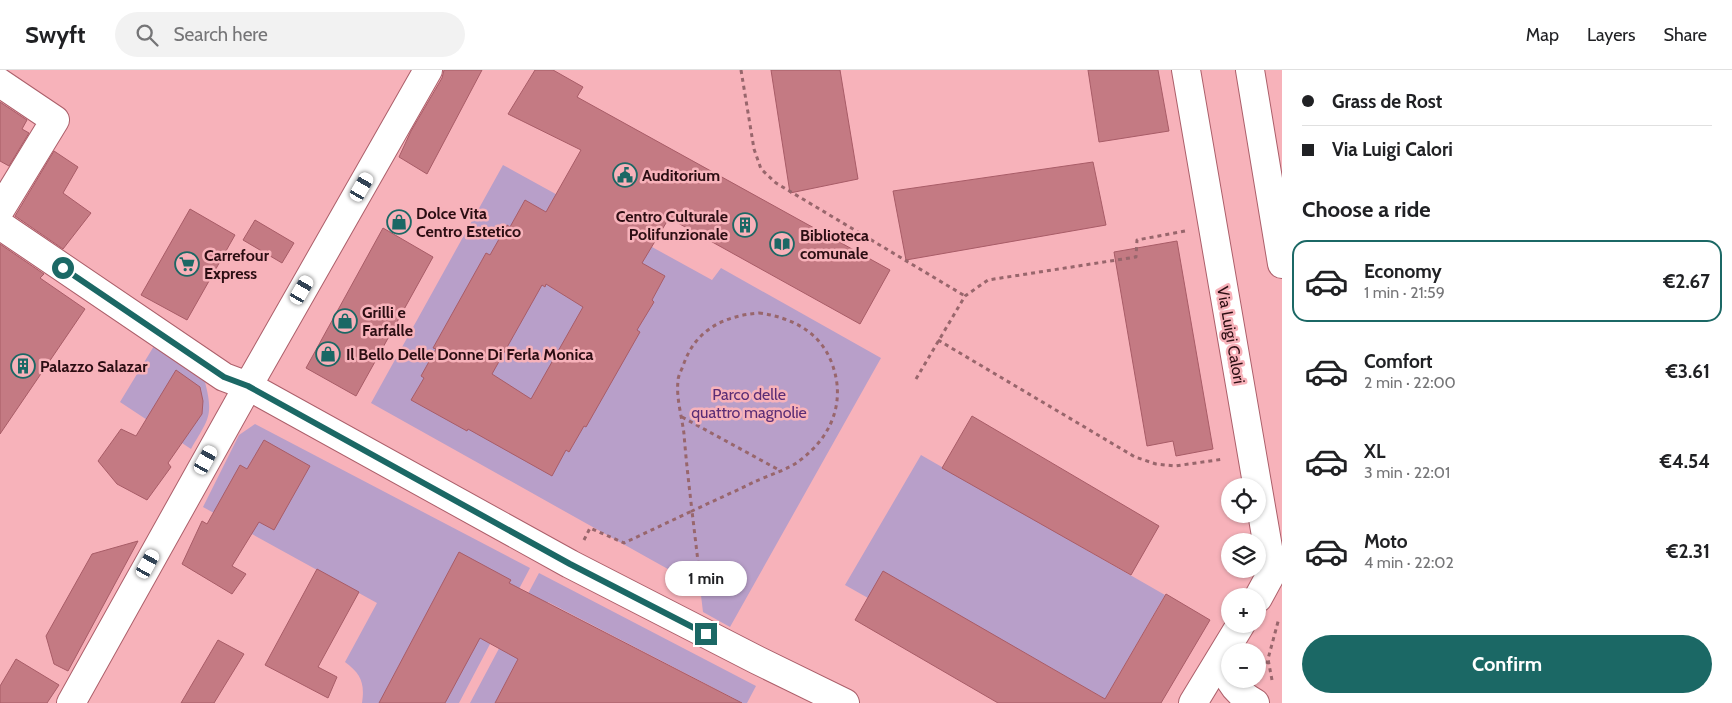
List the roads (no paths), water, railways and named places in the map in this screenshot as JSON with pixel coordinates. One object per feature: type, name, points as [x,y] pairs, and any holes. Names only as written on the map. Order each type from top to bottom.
[{"type":"street","points":[[70,703],[428,70]]},
{"type":"street","name":"Via Luigi Calori","points":[[1186,70],[1271,565],[1270,576],[1263,588]]},
{"type":"street","points":[[1250,70],[1282,264]]},
{"type":"street","points":[[0,83],[55,120],[0,210]]},
{"type":"street","points":[[0,225],[224,377],[248,386],[570,564],[845,703]]},
{"type":"street","points":[[1193,703],[1221,658]]},
{"type":"street","points":[[1235,688],[1246,698],[1264,695]]},
{"type":"place","name":"Auditorium","points":[[625,175]]},
{"type":"place","name":"Dolce Vita Centro Estetico","points":[[399,222]]},
{"type":"place","name":"Centro Culturale Polifunzionale","points":[[745,225]]},
{"type":"place","name":"Biblioteca comunale","points":[[782,244]]},
{"type":"place","name":"Carrefour Express","points":[[187,264]]},
{"type":"place","name":"Grilli e Farfalle","points":[[345,321]]},
{"type":"place","name":"Il Bello Delle Donne Di Ferla Monica","points":[[328,354]]},
{"type":"place","name":"Palazzo Salazar","points":[[23,366]]},
{"type":"park label","name":"Parco delle quattro magnolie","points":[[749,403]]}]
